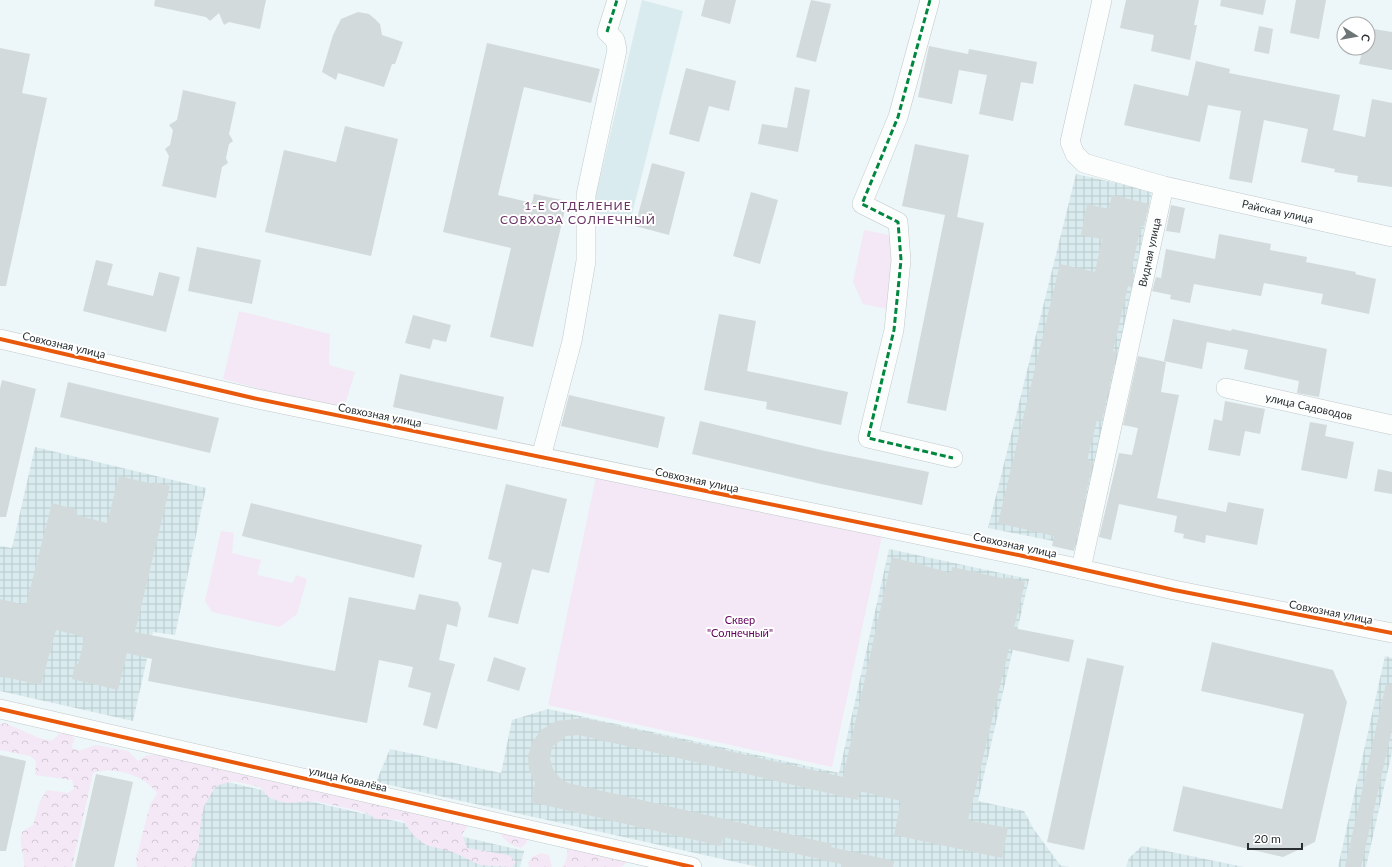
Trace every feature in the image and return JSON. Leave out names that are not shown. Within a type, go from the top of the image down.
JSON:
[{"type":"street","points":[[540,456],[572,341],[586,260],[586,195],[618,50],[614,40],[607,32],[617,0]]},
{"type":"street","points":[[930,0],[898,117],[862,204],[898,222],[901,260],[894,330],[868,438],[953,458]]},
{"type":"street","points":[[1102,0],[1070,142],[1075,154],[1084,163],[1164,186]]},
{"type":"street","name":"Райская улица","points":[[1164,186],[1392,237]]},
{"type":"street","name":"Видная улица","points":[[1081,569],[1164,186]]},
{"type":"street","name":"Совхозная улица","points":[[0,339],[253,398],[540,456],[1081,569],[1174,590],[1392,633]]},
{"type":"street","name":"улица Садоводов","points":[[1226,388],[1392,425]]},
{"type":"street","name":"улица Ковалёва","points":[[0,709],[692,867]]},
{"type":"shaded area","points":[[642,0],[683,11],[630,222],[592,212]]},
{"type":"shaded area","points":[[1076,174],[1152,191],[1078,546],[988,528]]},
{"type":"shaded area","points":[[35,447],[206,488],[175,635],[153,632],[133,721],[0,691],[0,546],[12,548]]},
{"type":"shaded area","points":[[889,549],[1029,579],[978,801],[1024,811],[1033,828],[1060,865],[1069,867],[758,867],[376,782],[390,749],[501,773],[512,720],[548,709],[839,773]]},
{"type":"shaded area","points":[[1385,656],[1392,658],[1392,752],[1366,867],[1338,867]]},
{"type":"shaded area","points":[[206,777],[524,851],[520,867],[186,867]]},
{"type":"shaded area","points":[[1142,846],[1244,867],[1126,867],[1129,858]]},
{"type":"green space","points":[[864,230],[889,235],[895,257],[887,309],[863,304],[853,282]]},
{"type":"green space","points":[[239,311],[330,334],[329,365],[355,372],[343,411],[223,379]]},
{"type":"green space","name":"Сквер \"Солнечный\"","points":[[596,477],[882,536],[832,767],[548,705]]},
{"type":"green space","points":[[221,531],[234,533],[232,553],[261,560],[257,575],[293,583],[296,575],[307,579],[297,614],[280,627],[212,612],[205,601]]},
{"type":"green space","points":[[5,723],[39,738],[52,741],[59,734],[68,732],[75,739],[71,747],[78,751],[96,745],[128,751],[138,761],[147,755],[164,755],[290,779],[291,785],[298,785],[464,820],[467,827],[462,834],[467,848],[509,855],[516,862],[512,867],[480,865],[453,852],[426,845],[414,836],[402,820],[376,819],[364,812],[315,801],[287,803],[278,801],[268,797],[260,787],[233,781],[216,786],[204,806],[199,834],[199,846],[191,867],[137,867],[136,859],[150,805],[157,793],[144,781],[137,777],[119,772],[101,771],[93,773],[72,867],[24,867],[24,858],[21,846],[22,832],[33,825],[40,801],[47,790],[68,793],[74,789],[72,780],[35,775],[36,761],[30,756],[0,750],[0,724]]},
{"type":"green space","points":[[502,834],[526,834],[527,842],[521,848],[510,844],[502,837]]},
{"type":"green space","points":[[568,848],[612,852],[626,863],[621,867],[562,867],[566,861]]},
{"type":"green space","points":[[541,853],[549,855],[552,867],[529,867],[528,863],[532,857]]},
{"type":"building","points":[[155,0],[266,0],[260,29],[229,22],[224,25],[219,13],[210,21],[206,17],[154,6]]},
{"type":"building","points":[[705,0],[736,0],[730,24],[701,16]]},
{"type":"building","points":[[811,0],[831,4],[816,62],[796,57]]},
{"type":"building","points":[[1126,0],[1199,0],[1194,25],[1197,25],[1190,60],[1151,51],[1154,35],[1120,28]]},
{"type":"building","points":[[1221,0],[1266,0],[1263,15],[1220,6]]},
{"type":"building","points":[[1296,0],[1326,0],[1319,39],[1290,33]]},
{"type":"building","points":[[358,12],[369,14],[375,19],[380,24],[382,35],[403,42],[395,64],[392,64],[384,87],[338,73],[336,80],[322,72],[333,35],[341,19]]},
{"type":"building","points":[[1259,26],[1273,29],[1269,54],[1254,51]]},
{"type":"building","points":[[1376,29],[1392,32],[1392,70],[1359,64],[1361,56],[1376,56]]},
{"type":"building","points":[[487,43],[600,69],[591,103],[524,87],[498,195],[532,203],[534,194],[567,201],[533,347],[490,337],[511,248],[443,232]]},
{"type":"building","points":[[929,46],[968,54],[969,49],[1037,62],[1033,84],[1021,82],[1013,121],[979,114],[987,75],[959,70],[952,104],[918,97]]},
{"type":"building","points":[[0,48],[30,54],[22,93],[47,98],[6,286],[0,286]]},
{"type":"building","points":[[1196,61],[1230,69],[1229,73],[1340,95],[1333,130],[1365,137],[1372,99],[1392,103],[1392,187],[1357,182],[1358,176],[1334,172],[1335,169],[1301,162],[1308,129],[1264,120],[1252,183],[1229,179],[1241,111],[1208,105],[1200,142],[1124,125],[1134,84],[1188,96]]},
{"type":"building","points":[[686,68],[736,81],[729,111],[709,106],[699,142],[669,134]]},
{"type":"building","points":[[795,87],[810,90],[798,152],[758,144],[762,124],[787,128]]},
{"type":"building","points":[[183,90],[236,102],[229,134],[233,141],[229,144],[226,158],[228,163],[222,167],[216,198],[162,186],[169,156],[165,149],[170,145],[173,130],[169,125],[177,120]]},
{"type":"building","points":[[345,126],[398,139],[371,256],[265,232],[284,150],[336,162]]},
{"type":"building","points":[[915,144],[969,155],[957,217],[984,223],[946,411],[907,403],[945,215],[902,206]]},
{"type":"building","points":[[652,163],[685,172],[669,235],[635,226]]},
{"type":"building","points":[[751,192],[778,200],[760,264],[733,256]]},
{"type":"building","points":[[1112,195],[1149,204],[1144,226],[1141,226],[1131,272],[1134,273],[1131,287],[1128,286],[1113,351],[1117,352],[1102,421],[1097,420],[1087,461],[1093,462],[1074,551],[1052,546],[1054,536],[998,523],[1060,264],[1095,272],[1102,239],[1081,235],[1087,204],[1109,209]]},
{"type":"building","points":[[1171,205],[1185,208],[1180,233],[1166,231]]},
{"type":"building","points":[[1219,234],[1271,244],[1270,250],[1307,257],[1306,262],[1356,272],[1355,274],[1376,279],[1369,314],[1321,304],[1323,294],[1264,283],[1261,296],[1194,284],[1190,303],[1170,299],[1171,295],[1152,291],[1156,277],[1161,278],[1166,249],[1215,259]]},
{"type":"building","points":[[197,247],[261,260],[252,304],[188,291]]},
{"type":"building","points":[[96,260],[113,264],[107,285],[153,296],[159,272],[180,277],[166,332],[83,311]]},
{"type":"building","points":[[719,314],[756,321],[747,371],[848,392],[841,425],[766,409],[767,402],[704,390]]},
{"type":"building","points":[[413,315],[451,325],[446,342],[433,339],[430,349],[405,343]]},
{"type":"building","points":[[1173,319],[1231,331],[1232,329],[1327,349],[1319,397],[1297,393],[1299,381],[1244,369],[1248,350],[1207,342],[1202,369],[1164,361]]},
{"type":"building","points":[[1138,356],[1166,362],[1161,392],[1179,395],[1157,498],[1226,512],[1228,502],[1264,509],[1257,545],[1206,535],[1205,543],[1183,538],[1184,534],[1174,532],[1177,516],[1119,504],[1111,540],[1099,537],[1119,453],[1132,455],[1138,428],[1123,425]]},
{"type":"building","points":[[400,374],[504,397],[497,430],[393,407]]},
{"type":"building","points":[[2,380],[36,389],[6,517],[0,517],[0,389]]},
{"type":"building","points":[[68,382],[219,418],[210,453],[60,417]]},
{"type":"building","points":[[569,395],[665,417],[658,448],[561,426]]},
{"type":"building","points":[[1225,401],[1265,409],[1260,434],[1245,431],[1240,456],[1208,450],[1214,419],[1222,421]]},
{"type":"building","points":[[700,421],[825,451],[929,472],[922,505],[821,484],[692,454]]},
{"type":"building","points":[[1310,422],[1327,425],[1325,436],[1354,442],[1347,479],[1301,470]]},
{"type":"building","points":[[1378,469],[1392,472],[1392,494],[1374,491]]},
{"type":"building","points":[[119,476],[153,484],[153,482],[170,486],[135,632],[335,671],[349,597],[415,610],[419,594],[458,602],[461,608],[457,627],[447,624],[439,660],[455,664],[437,729],[423,725],[431,693],[408,687],[413,667],[379,660],[367,723],[148,681],[152,659],[127,653],[118,690],[72,679],[75,663],[78,664],[85,637],[56,630],[41,685],[0,676],[0,599],[26,605],[52,503],[77,510],[76,515],[107,523]]},
{"type":"building","points":[[506,484],[567,499],[549,573],[532,569],[518,624],[488,617],[502,563],[488,559]]},
{"type":"building","points":[[251,503],[422,545],[414,578],[242,536]]},
{"type":"building","points":[[892,557],[951,573],[952,567],[1025,582],[1014,628],[1074,640],[1069,662],[1009,649],[968,820],[1008,828],[1002,858],[894,835],[901,801],[859,791],[858,800],[579,735],[566,736],[552,747],[550,759],[553,769],[559,777],[568,783],[832,844],[831,847],[894,861],[893,867],[841,867],[841,864],[723,837],[721,846],[531,802],[535,783],[529,770],[528,756],[532,743],[541,730],[556,721],[584,718],[843,777]]},
{"type":"building","points":[[1212,642],[1333,670],[1347,702],[1315,842],[1283,857],[1173,831],[1183,786],[1282,809],[1304,714],[1201,691]]},
{"type":"building","points":[[494,657],[526,668],[519,691],[487,681]]},
{"type":"building","points":[[1087,658],[1124,666],[1084,850],[1047,842]]},
{"type":"building","points":[[1386,684],[1392,685],[1392,729],[1361,867],[1345,867]]},
{"type":"building","points":[[0,755],[26,761],[6,851],[0,851]]},
{"type":"building","points":[[96,774],[133,782],[114,867],[75,867]]},
{"type":"marked path","points":[[607,32],[617,0]]},
{"type":"marked path","points":[[930,0],[898,117],[862,204],[898,222],[901,260],[894,330],[868,438],[953,458]]},
{"type":"cycle path","points":[[0,339],[253,398],[1023,556],[1174,590],[1392,633]]},
{"type":"cycle path","points":[[0,709],[692,867]]},
{"type":"district","name":"1-Е ОТДЕЛЕНИЕ СОВХОЗА СОЛНЕЧНЫЙ","points":[[578,213]]}]
